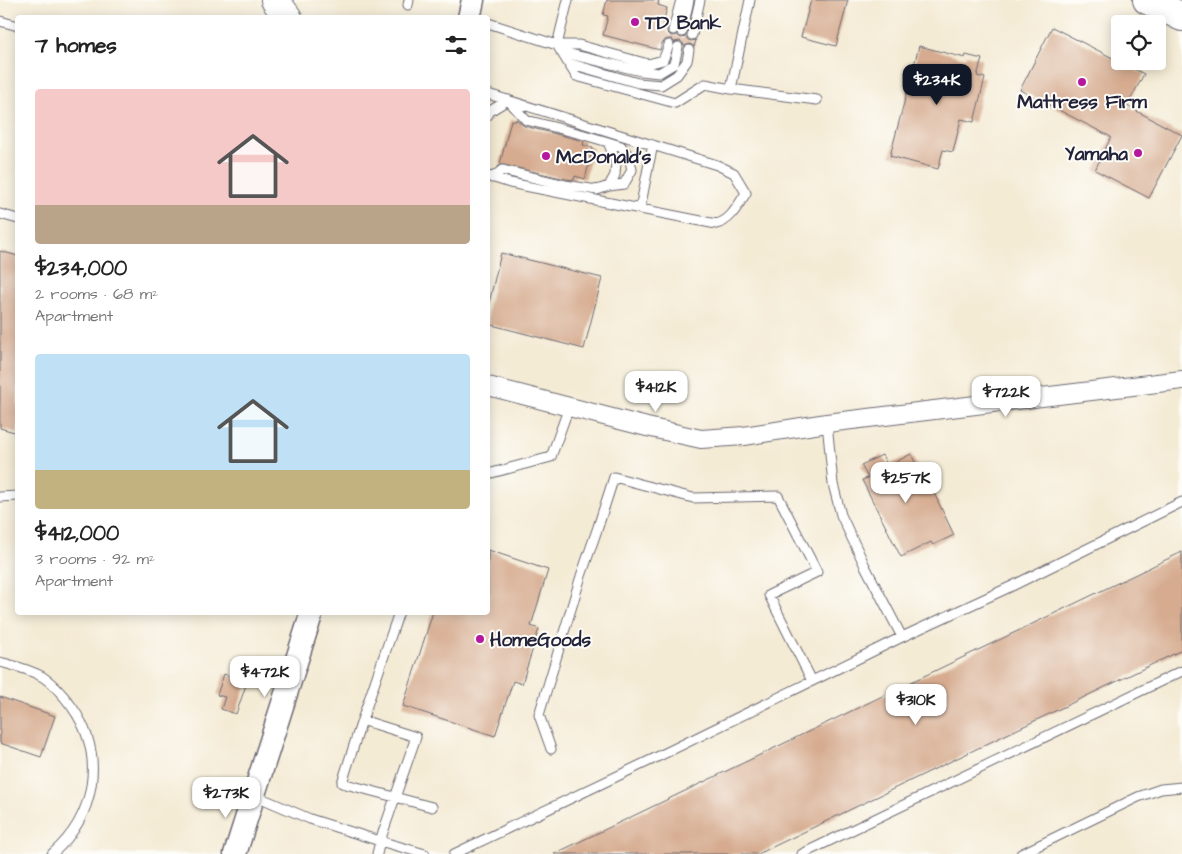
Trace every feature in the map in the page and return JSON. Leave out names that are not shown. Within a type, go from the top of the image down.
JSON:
[{"type":"highway","points":[[275,0],[286,15]]},
{"type":"highway","points":[[1147,0],[1182,18]]},
{"type":"street","points":[[469,15],[473,0]]},
{"type":"street","points":[[490,387],[701,439],[744,436],[827,423],[1182,380]]},
{"type":"street","points":[[235,854],[311,615]]},
{"type":"lane","points":[[568,0],[559,49],[576,76],[675,103],[705,84],[817,100]]},
{"type":"lane","points":[[681,0],[678,31],[689,0]]},
{"type":"lane","points":[[692,35],[700,0]]},
{"type":"lane","points":[[731,88],[750,0]]},
{"type":"lane","points":[[0,21],[15,25]]},
{"type":"lane","points":[[490,24],[559,49],[579,44],[648,64],[663,60],[674,46]]},
{"type":"lane","points":[[568,63],[638,83],[661,85],[677,75],[687,61],[689,50]]},
{"type":"lane","points":[[490,95],[717,165],[734,173],[746,193],[728,219],[716,224],[510,184],[490,177]]},
{"type":"lane","points":[[490,111],[508,100]]},
{"type":"lane","points":[[490,177],[502,170],[566,185],[598,190],[624,184],[632,170],[629,156],[621,146],[526,120],[508,100]]},
{"type":"lane","points":[[608,142],[616,162],[615,175],[609,186]]},
{"type":"lane","points":[[640,209],[653,144]]},
{"type":"lane","points":[[0,214],[15,218]]},
{"type":"lane","points":[[490,473],[551,456],[570,407]]},
{"type":"lane","points":[[827,423],[833,484],[841,516],[902,637]]},
{"type":"lane","points":[[551,749],[538,716],[614,477],[693,498],[778,496],[817,572],[769,595],[812,681]]},
{"type":"lane","points":[[0,497],[15,496]]},
{"type":"lane","points":[[454,854],[902,637],[1012,586],[1182,502]]},
{"type":"lane","points":[[398,615],[342,783],[432,807]]},
{"type":"lane","points":[[0,662],[21,667],[44,678],[63,694],[78,715],[88,738],[92,762],[91,786],[84,811],[74,831],[52,854]]},
{"type":"lane","points":[[802,854],[1182,671]]},
{"type":"lane","points":[[362,720],[416,737],[377,854]]},
{"type":"lane","points":[[1021,854],[1138,797],[1162,789],[1182,787]]},
{"type":"lane","points":[[254,795],[310,819],[425,854]]},
{"type":"building","name":"TD Bank","points":[[607,0],[659,0],[658,5],[667,8],[662,27],[667,28],[667,32],[671,36],[677,35],[681,38],[686,37],[691,41],[696,40],[694,47],[690,44],[684,46],[680,41],[674,42],[672,39],[669,39],[662,43],[660,50],[603,35],[608,16],[603,15]]},
{"type":"building","points":[[811,0],[848,0],[836,46],[801,37]]},
{"type":"building","name":"Mattress Firm","points":[[1052,27],[1111,57],[1111,70],[1136,70],[1144,74],[1127,106],[1182,135],[1149,198],[1095,170],[1111,137],[1020,90]]},
{"type":"building","points":[[919,46],[965,58],[966,55],[982,59],[977,76],[985,78],[974,122],[961,119],[953,152],[943,150],[938,169],[890,156]]},
{"type":"building","name":"McDonald's","points":[[516,119],[524,126],[584,141],[583,145],[593,148],[585,179],[575,176],[574,180],[566,179],[500,164],[511,120],[516,121]]},
{"type":"building","points":[[0,251],[15,255],[15,432],[0,428]]},
{"type":"building","points":[[501,253],[602,278],[584,349],[490,325],[490,299]]},
{"type":"building","points":[[911,454],[918,468],[921,466],[954,535],[933,545],[931,542],[901,557],[862,480],[868,478],[861,465],[882,455],[888,466]]},
{"type":"building","name":"HomeGoods","points":[[490,551],[548,570],[531,626],[539,629],[522,684],[513,681],[495,736],[403,706],[432,615],[490,615]]},
{"type":"building","points":[[1182,552],[1182,650],[758,854],[554,854]]},
{"type":"building","points":[[224,674],[247,682],[236,714],[221,709],[225,697],[217,695]]},
{"type":"building","points":[[0,697],[55,716],[41,757],[0,743]]},
{"type":"place","name":"TD Bank","points":[[635,22]]},
{"type":"place","name":"Mattress Firm","points":[[1082,82]]},
{"type":"place","name":"Yamaha","points":[[1138,153]]},
{"type":"place","name":"McDonald's","points":[[546,156]]},
{"type":"place","name":"HomeGoods","points":[[480,639]]}]
